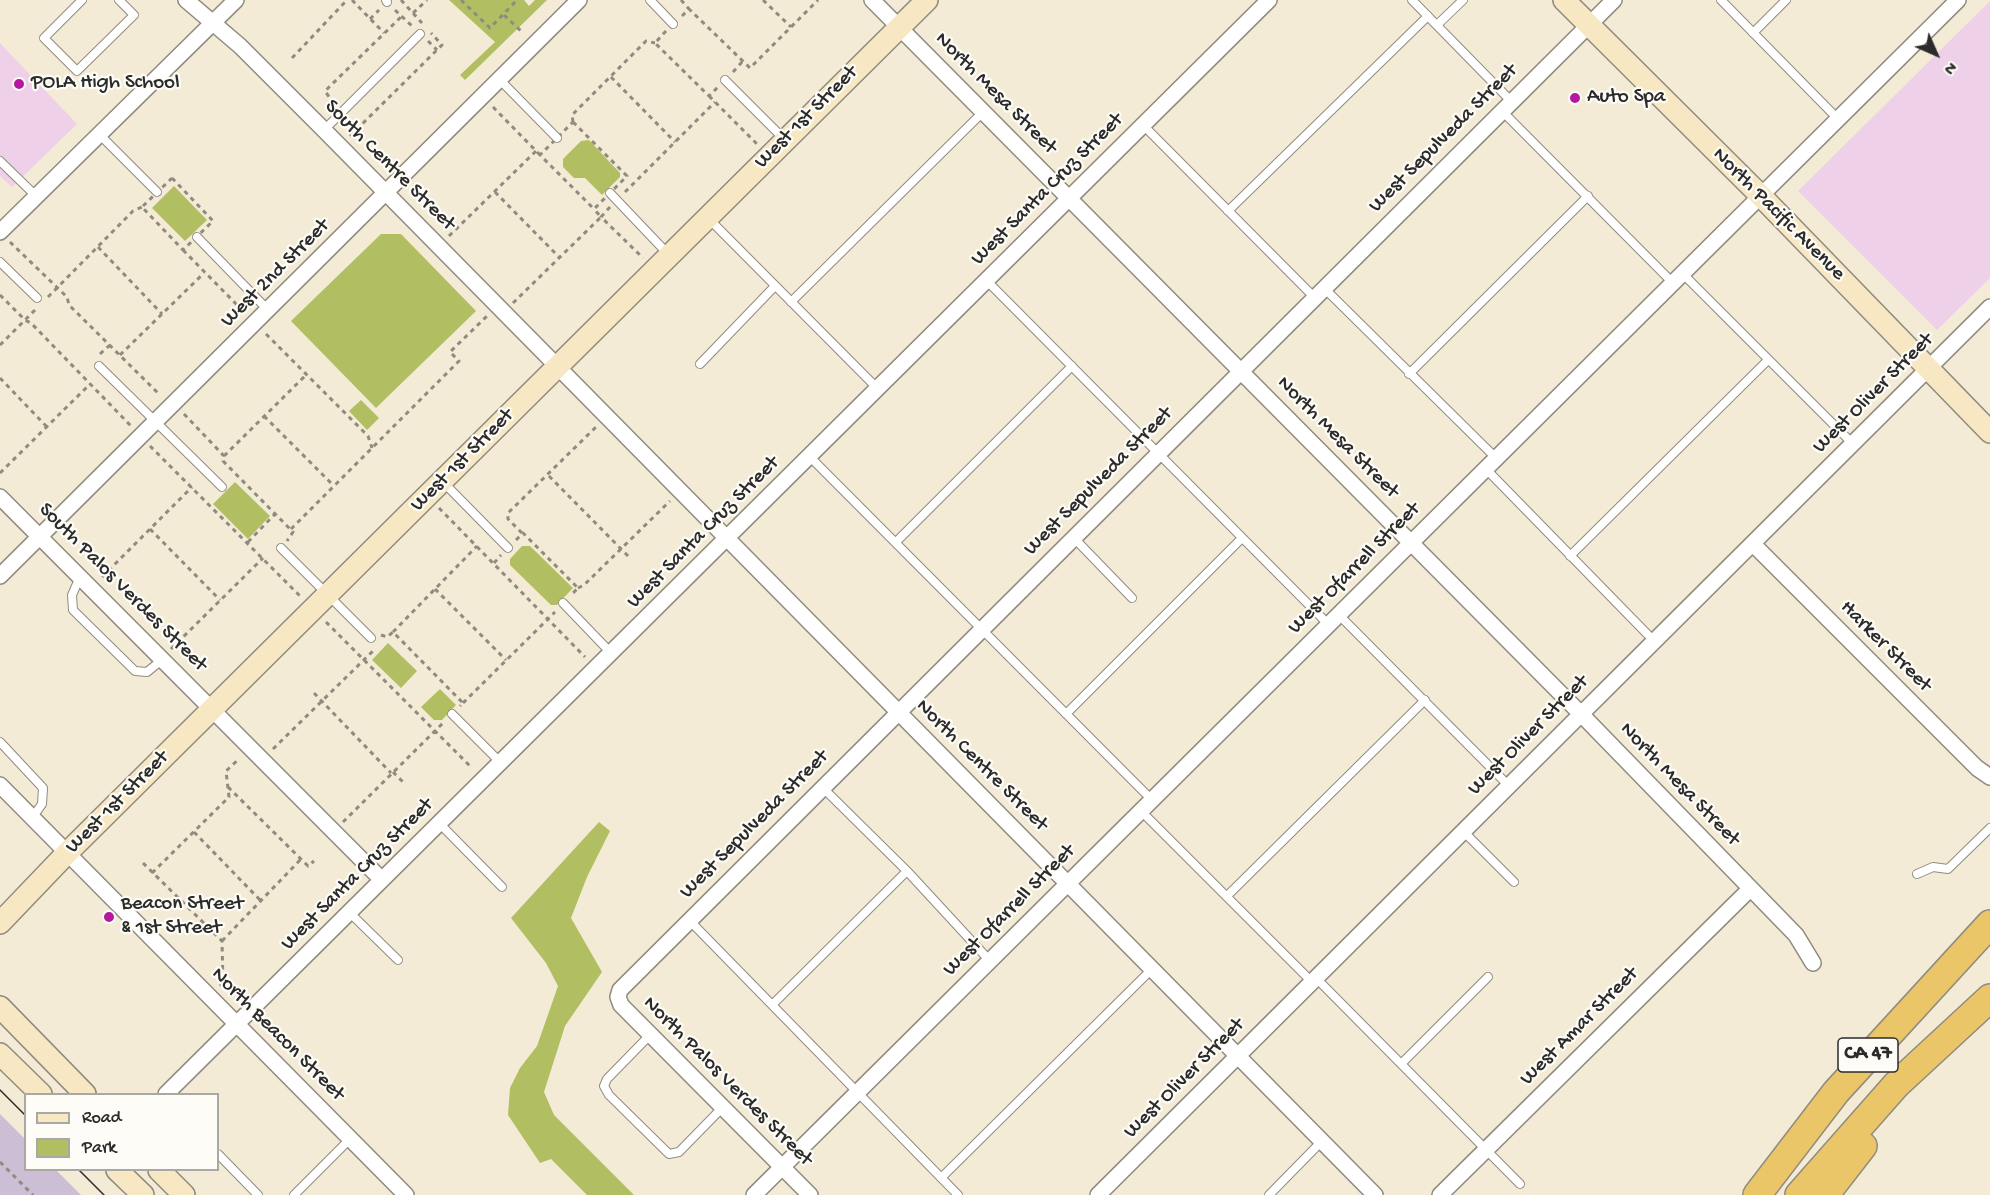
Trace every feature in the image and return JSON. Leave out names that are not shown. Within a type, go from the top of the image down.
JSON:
[{"type":"highway","name":"CA 47","points":[[1757,1195],[1836,1092],[1990,924]]},
{"type":"highway","name":"CA 47","points":[[1798,1195],[1896,1085],[1990,998]]},
{"type":"highway","points":[[1826,1195],[1896,1107],[1990,1015]]},
{"type":"street","name":"South Centre Street","points":[[186,0],[240,46],[320,125],[557,367]]},
{"type":"street","points":[[4,236],[36,196],[236,0]]},
{"type":"street","name":"West 2nd Street","points":[[0,576],[387,194],[579,0]]},
{"type":"street","name":"North Mesa Street","points":[[872,0],[1581,714],[1796,935],[1813,963]]},
{"type":"street","name":"West 1st Street","points":[[0,923],[67,853],[784,139],[927,0]]},
{"type":"street","name":"West Santa Cruz Street","points":[[168,1093],[1269,0]]},
{"type":"street","name":"North Pacific Avenue","points":[[1564,0],[1761,196],[1990,432]]},
{"type":"street","name":"West Sepulveda Street","points":[[618,997],[620,990],[689,920],[1614,0]]},
{"type":"street","name":"West Ofarrell Street","points":[[754,1195],[1958,0]]},
{"type":"street","name":"West Oliver Street","points":[[1098,1195],[1990,307]]},
{"type":"street","name":"North Centre Street","points":[[557,367],[1375,1195]]},
{"type":"street","name":"South Palos Verdes Street","points":[[0,497],[213,709]]},
{"type":"street","name":"Harker Street","points":[[1753,544],[1977,768],[1990,777]]},
{"type":"street","points":[[213,709],[382,880]]},
{"type":"street","name":"North Beacon Street","points":[[0,785],[406,1195]]},
{"type":"street","name":"West Amar Street","points":[[1440,1195],[1750,889]]},
{"type":"street","name":"North Palos Verdes Street","points":[[618,997],[621,1005],[650,1035],[810,1195]]},
{"type":"street","points":[[0,1007],[83,1093]]},
{"type":"street","points":[[0,1054],[39,1093]]},
{"type":"street","points":[[118,1171],[143,1195]]},
{"type":"street","points":[[160,1171],[184,1195]]},
{"type":"lane","points":[[82,0],[44,38],[77,71],[134,15],[119,0]]},
{"type":"lane","points":[[650,0],[673,24]]},
{"type":"lane","points":[[1412,0],[1437,25],[1588,196],[1768,360],[1853,444]]},
{"type":"lane","points":[[1437,25],[1462,0]]},
{"type":"lane","points":[[1721,0],[1838,119]]},
{"type":"lane","points":[[1754,33],[1786,0]]},
{"type":"lane","points":[[1228,211],[1428,16]]},
{"type":"lane","points":[[320,125],[420,34]]},
{"type":"lane","points":[[500,79],[557,138]]},
{"type":"lane","points":[[725,80],[784,139]]},
{"type":"lane","points":[[791,302],[983,112]]},
{"type":"lane","points":[[1143,125],[1228,211],[1409,374],[1570,556],[1655,642]]},
{"type":"lane","points":[[99,134],[157,192]]},
{"type":"lane","points":[[0,160],[36,196]]},
{"type":"lane","points":[[614,196],[662,262]]},
{"type":"lane","points":[[1409,374],[1588,196]]},
{"type":"lane","points":[[708,217],[878,389]]},
{"type":"lane","points":[[197,237],[269,311]]},
{"type":"lane","points":[[0,262],[37,298]]},
{"type":"lane","points":[[987,281],[1242,538],[1425,700],[1509,786]]},
{"type":"lane","points":[[700,363],[775,285]]},
{"type":"lane","points":[[1570,556],[1768,360]]},
{"type":"lane","points":[[99,366],[222,487]]},
{"type":"lane","points":[[896,542],[1072,366]]},
{"type":"lane","points":[[810,456],[1152,800]]},
{"type":"lane","points":[[442,480],[508,548]]},
{"type":"lane","points":[[1073,537],[1132,598]]},
{"type":"lane","points":[[1066,714],[1242,538]]},
{"type":"lane","points":[[281,549],[321,602],[371,639]]},
{"type":"lane","points":[[85,583],[72,595],[73,610],[119,656],[135,671],[141,672],[147,672],[162,659]]},
{"type":"lane","points":[[563,603],[612,654]]},
{"type":"lane","points":[[1227,896],[1425,700]]},
{"type":"lane","points":[[452,714],[501,763]]},
{"type":"lane","points":[[0,742],[44,788],[42,804],[32,818]]},
{"type":"lane","points":[[823,788],[907,871],[990,961]]},
{"type":"lane","points":[[1141,812],[1402,1063],[1520,1184]]},
{"type":"lane","points":[[440,824],[502,887]]},
{"type":"lane","points":[[1917,874],[1933,867],[1948,869],[1990,828]]},
{"type":"lane","points":[[1464,831],[1514,882]]},
{"type":"lane","points":[[773,1004],[907,871]]},
{"type":"lane","points":[[350,913],[398,960]]},
{"type":"lane","points":[[689,920],[842,1074],[857,1093],[953,1193]]},
{"type":"lane","points":[[941,1178],[1152,969]]},
{"type":"lane","points":[[1402,1063],[1488,977]]},
{"type":"lane","points":[[650,1035],[607,1079],[604,1086],[609,1095],[669,1154],[679,1152],[722,1108]]},
{"type":"lane","points":[[294,1195],[350,1139]]},
{"type":"lane","points":[[1269,1195],[1322,1141]]},
{"type":"lane","points":[[219,1155],[258,1195]]},
{"type":"path","points":[[292,58],[347,0]]},
{"type":"path","points":[[352,0],[384,33]]},
{"type":"path","points":[[413,14],[427,0]]},
{"type":"path","points":[[461,0],[490,28],[517,0]]},
{"type":"path","points":[[681,0],[750,68],[818,0]]},
{"type":"path","points":[[685,4],[689,0]]},
{"type":"path","points":[[763,0],[791,27]]},
{"type":"path","points":[[655,43],[689,9]]},
{"type":"path","points":[[504,15],[521,31]]},
{"type":"path","points":[[320,125],[335,103],[325,91],[402,16]]},
{"type":"path","points":[[291,530],[459,361],[450,352],[560,257],[601,217],[627,176],[573,122],[572,115],[646,41],[655,43],[768,155]]},
{"type":"path","points":[[340,146],[442,45]]},
{"type":"path","points":[[709,96],[742,62]]},
{"type":"path","points":[[611,77],[675,142]]},
{"type":"path","points":[[482,97],[601,217],[662,262]]},
{"type":"path","points":[[594,209],[614,196],[675,142],[715,102]]},
{"type":"path","points":[[540,155],[573,122]]},
{"type":"path","points":[[439,246],[536,151]]},
{"type":"path","points":[[0,345],[134,211],[142,207],[172,178],[213,221],[183,250]]},
{"type":"path","points":[[495,192],[560,257]]},
{"type":"path","points":[[142,207],[204,273],[368,436],[372,448]]},
{"type":"path","points":[[4,236],[56,289],[68,297],[69,305],[224,456],[223,460],[293,532],[281,549]]},
{"type":"path","points":[[98,247],[162,314]]},
{"type":"path","points":[[120,355],[204,273]]},
{"type":"path","points":[[0,295],[31,323],[141,437],[263,558],[321,602],[364,660],[484,780]]},
{"type":"path","points":[[224,456],[307,374]]},
{"type":"path","points":[[0,378],[47,427]]},
{"type":"path","points":[[0,474],[90,384]]},
{"type":"path","points":[[264,416],[334,486]]},
{"type":"path","points":[[578,588],[508,519],[508,513],[606,417]]},
{"type":"path","points":[[549,475],[630,558]]},
{"type":"path","points":[[85,583],[150,529],[192,487]]},
{"type":"path","points":[[334,832],[578,588],[584,585],[680,491]]},
{"type":"path","points":[[427,496],[597,669]]},
{"type":"path","points":[[248,542],[276,514]]},
{"type":"path","points":[[150,529],[220,600]]},
{"type":"path","points":[[494,563],[523,533]]},
{"type":"path","points":[[263,759],[477,546]]},
{"type":"path","points":[[162,659],[263,558]]},
{"type":"path","points":[[435,589],[506,660]]},
{"type":"path","points":[[393,632],[463,703]]},
{"type":"path","points":[[371,639],[383,634],[387,637]]},
{"type":"path","points":[[314,693],[404,783]]},
{"type":"path","points":[[152,873],[229,797],[226,771],[251,747]]},
{"type":"path","points":[[228,787],[308,866],[314,861]]},
{"type":"path","points":[[194,832],[261,900]]},
{"type":"path","points":[[222,941],[301,859]]},
{"type":"path","points":[[143,863],[222,941],[223,983],[210,997]]},
{"type":"path","points":[[0,1162],[33,1195]]},
{"type":"shaded area","points":[[1990,1],[1990,278],[1937,330],[1798,191]]},
{"type":"shaded area","name":"POLA High School","points":[[0,43],[77,124],[12,187],[0,176]]},
{"type":"shaded area","points":[[0,1114],[24,1138],[24,1171],[57,1171],[81,1195],[0,1195]]},
{"type":"green space","points":[[449,0],[524,0],[529,6],[535,0],[547,0],[465,80],[460,75],[495,42]]},
{"type":"green space","points":[[589,140],[620,173],[620,177],[602,195],[585,178],[574,178],[563,167],[563,159],[581,141]]},
{"type":"green space","points":[[174,186],[207,220],[185,241],[152,208]]},
{"type":"green space","points":[[381,234],[401,234],[476,311],[376,408],[291,321]]},
{"type":"green space","points":[[361,400],[379,418],[367,430],[349,411]]},
{"type":"green space","points":[[235,482],[270,516],[248,539],[213,504]]},
{"type":"green space","points":[[522,546],[530,546],[573,588],[557,605],[551,605],[510,565],[510,559]]},
{"type":"green space","points":[[388,643],[417,671],[401,688],[372,660]]},
{"type":"green space","points":[[440,689],[456,705],[442,720],[434,720],[421,707]]},
{"type":"green space","points":[[599,822],[610,831],[587,877],[571,918],[602,972],[565,1026],[544,1092],[554,1115],[634,1195],[587,1195],[551,1159],[540,1163],[508,1115],[510,1088],[520,1068],[537,1046],[558,986],[546,963],[511,918]]},
{"type":"tram line","points":[[0,1090],[24,1114]]},
{"type":"tram line","points":[[80,1171],[104,1195]]},
{"type":"place","name":"POLA High School","points":[[19,84]]},
{"type":"place","name":"Auto Spa","points":[[1575,98]]},
{"type":"place","name":"Beacon Street & 1st Street","points":[[109,917]]}]
